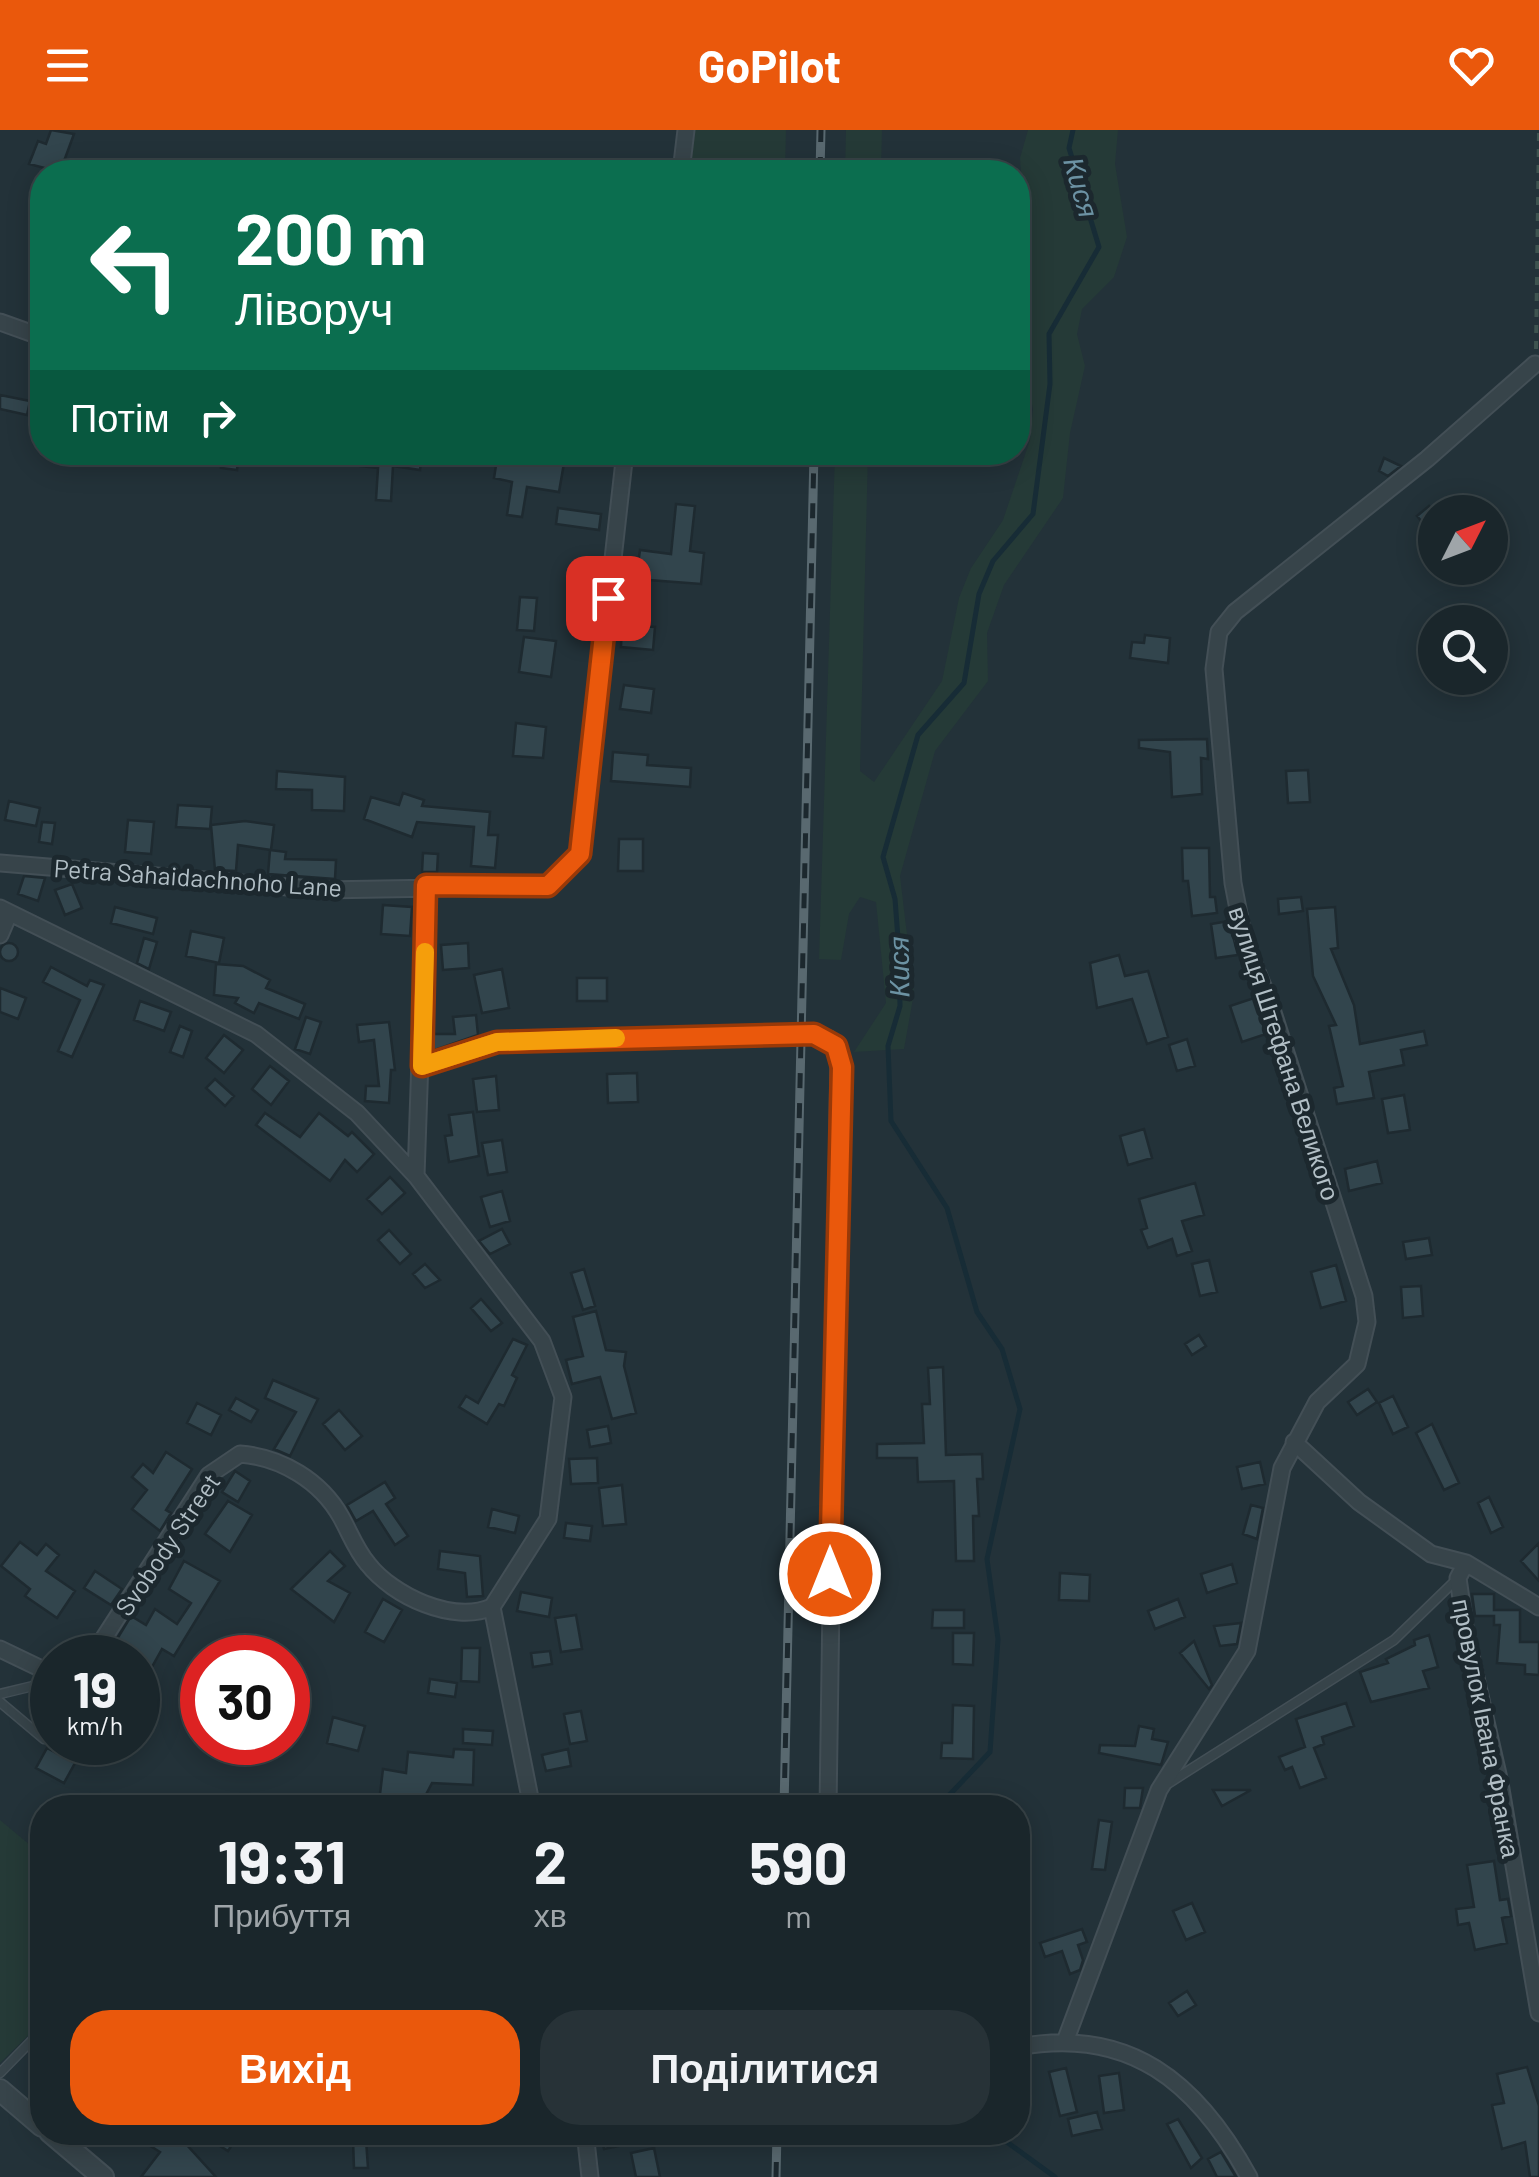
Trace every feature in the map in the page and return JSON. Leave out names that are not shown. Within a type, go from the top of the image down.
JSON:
[{"type":"street","points":[[682,160],[686,130]]},
{"type":"street","points":[[0,322],[30,333]]},
{"type":"street","name":"вулиця Штефана Великого","points":[[1066,2039],[1159,1790],[1250,1644],[1278,1480],[1317,1402],[1358,1364],[1367,1316],[1289,1060],[1240,920],[1218,740],[1214,669],[1219,632],[1235,612],[1427,459],[1534,364]]},
{"type":"street","name":"Petra Sahaidachnoho Lane","points":[[0,864],[324,890],[426,885],[548,886],[580,854],[623,465]]},
{"type":"street","points":[[416,1176],[426,885]]},
{"type":"street","points":[[0,936],[4,911],[256,1034],[357,1113],[416,1176],[542,1341],[563,1397],[548,1519],[492,1607],[529,1795]]},
{"type":"street","points":[[422,1066],[497,1042],[582,1038],[814,1034],[829,1040],[839,1050],[828,1795]]},
{"type":"street","points":[[1294,1442],[1394,1530],[1430,1554],[1539,1607]]},
{"type":"street","name":"Svobody Street","points":[[105,1635],[209,1475],[240,1454],[275,1463],[320,1489],[361,1556],[395,1588],[451,1611],[471,1614],[492,1607]]},
{"type":"street","name":"провулок Івана Франка","points":[[1462,1570],[1466,1634],[1509,1834],[1539,2013]]},
{"type":"street","points":[[0,1649],[30,1664]]},
{"type":"street","points":[[1030,2046],[1066,2039],[1112,2047],[1169,2077],[1201,2107],[1249,2177]]},
{"type":"street","points":[[0,2090],[30,2116]]},
{"type":"street","points":[[65,2145],[103,2177]]},
{"type":"street","points":[[587,2145],[590,2177]]},
{"type":"lane","points":[[1159,1790],[1394,1640],[1462,1570]]},
{"type":"lane","points":[[0,1694],[30,1687]]},
{"type":"lane","points":[[0,1702],[30,1727]]},
{"type":"lane","points":[[0,2073],[30,2042]]},
{"type":"path","points":[[1534,364],[1539,130]]},
{"type":"green space","points":[[695,130],[786,130],[785,160],[691,160]]},
{"type":"green space","points":[[846,130],[882,130],[881,160],[845,160]]},
{"type":"green space","points":[[1028,130],[1118,130],[1115,164],[1127,237],[1114,277],[1082,309],[1077,334],[1085,366],[1070,433],[1063,498],[1004,585],[987,633],[988,681],[935,751],[900,876],[914,993],[904,1049],[854,1052],[886,1003],[876,902],[860,897],[849,914],[841,960],[819,959],[835,465],[868,465],[860,771],[874,782],[942,681],[959,598],[971,568],[1003,520],[1022,465],[1030,465],[1033,409],[1030,160],[1020,158]]},
{"type":"green space","points":[[0,1820],[30,1845],[30,2034],[0,2063]]},
{"type":"building","points":[[51,130],[74,134],[64,160],[31,160],[38,141],[46,144]]},
{"type":"building","points":[[0,395],[30,401],[27,415],[0,409]]},
{"type":"building","points":[[1384,458],[1401,466],[1388,476],[1379,471]]},
{"type":"building","points":[[221,465],[238,465],[237,470]]},
{"type":"building","points":[[352,465],[421,465],[420,470],[393,466],[391,501],[376,500],[378,468]]},
{"type":"building","points":[[496,465],[564,465],[559,492],[527,487],[522,517],[507,515],[512,482],[494,478]]},
{"type":"building","points":[[676,504],[695,506],[690,551],[704,553],[701,584],[636,579],[640,550],[671,554]]},
{"type":"building","points":[[558,508],[601,514],[599,530],[556,524]]},
{"type":"building","points":[[520,597],[537,598],[534,631],[517,630]]},
{"type":"building","points":[[622,625],[655,627],[653,650],[621,647]]},
{"type":"building","points":[[1145,635],[1170,638],[1168,663],[1130,658],[1132,642],[1144,643]]},
{"type":"building","points":[[524,637],[556,641],[551,677],[519,672]]},
{"type":"building","points":[[624,685],[654,689],[651,713],[620,709]]},
{"type":"building","points":[[516,723],[546,727],[543,758],[513,756]]},
{"type":"building","points":[[1207,739],[1208,759],[1201,758],[1202,794],[1172,797],[1170,752],[1139,748],[1139,740]]},
{"type":"building","points":[[613,752],[648,755],[647,765],[691,768],[690,787],[611,781]]},
{"type":"building","points":[[1308,770],[1310,802],[1288,803],[1286,771]]},
{"type":"building","points":[[277,771],[345,777],[344,811],[312,810],[312,790],[276,789]]},
{"type":"building","points":[[403,793],[424,800],[422,806],[490,812],[488,835],[498,835],[495,868],[471,866],[474,827],[417,822],[412,837],[364,819],[371,797],[399,805]]},
{"type":"building","points":[[9,801],[40,808],[36,826],[5,820]]},
{"type":"building","points":[[178,805],[212,807],[210,829],[176,827]]},
{"type":"building","points":[[128,820],[154,822],[151,854],[125,852]]},
{"type":"building","points":[[245,821],[274,825],[271,850],[238,845],[236,871],[215,870],[211,825]]},
{"type":"building","points":[[42,822],[55,823],[52,844],[39,842]]},
{"type":"building","points":[[619,839],[643,839],[643,871],[618,871]]},
{"type":"building","points":[[1182,848],[1209,848],[1210,897],[1215,897],[1217,913],[1192,916],[1188,881],[1183,881]]},
{"type":"building","points":[[270,850],[286,852],[285,859],[336,860],[335,879],[268,874]]},
{"type":"building","points":[[423,853],[438,854],[437,872],[422,872]]},
{"type":"building","points":[[24,876],[45,878],[38,901],[18,894]]},
{"type":"building","points":[[72,884],[82,908],[65,915],[55,890]]},
{"type":"building","points":[[1301,897],[1303,911],[1279,914],[1278,899]]},
{"type":"building","points":[[383,905],[412,907],[410,936],[381,934]]},
{"type":"building","points":[[115,907],[157,918],[153,934],[111,923]]},
{"type":"building","points":[[1335,907],[1338,948],[1331,949],[1354,1005],[1360,1044],[1424,1031],[1427,1045],[1401,1050],[1404,1065],[1369,1072],[1374,1098],[1337,1104],[1334,1088],[1343,1086],[1329,1026],[1336,1025],[1313,976],[1307,909]]},
{"type":"building","points":[[1229,921],[1238,955],[1216,958],[1211,924]]},
{"type":"building","points":[[191,931],[224,938],[219,963],[186,956]]},
{"type":"building","points":[[144,938],[157,942],[149,969],[137,963]]},
{"type":"building","points":[[9,943],[16,945],[16,959],[9,961],[2,959],[0,952],[2,945]]},
{"type":"building","points":[[468,943],[469,968],[443,970],[441,945]]},
{"type":"building","points":[[1119,955],[1125,976],[1148,971],[1168,1037],[1147,1044],[1132,999],[1097,1008],[1090,963]]},
{"type":"building","points":[[216,964],[243,966],[270,980],[266,988],[305,1004],[299,1019],[259,1003],[254,1013],[235,1003],[238,998],[214,995]]},
{"type":"building","points":[[51,967],[87,986],[90,980],[104,985],[72,1057],[58,1051],[80,1000],[43,982]]},
{"type":"building","points":[[502,969],[509,1008],[482,1013],[474,975]]},
{"type":"building","points":[[577,978],[607,978],[607,1001],[577,1001]]},
{"type":"building","points":[[0,988],[26,998],[18,1019],[0,1012]]},
{"type":"building","points":[[1254,998],[1266,1034],[1242,1042],[1230,1006]]},
{"type":"building","points":[[140,1001],[171,1012],[164,1031],[134,1020]]},
{"type":"building","points":[[476,1015],[478,1035],[432,1051],[432,1034],[455,1034],[453,1017]]},
{"type":"building","points":[[306,1017],[321,1022],[310,1054],[295,1049]]},
{"type":"building","points":[[389,1022],[395,1070],[391,1070],[389,1103],[365,1101],[366,1086],[379,1086],[374,1040],[359,1042],[357,1025]]},
{"type":"building","points":[[180,1026],[192,1031],[183,1057],[170,1052]]},
{"type":"building","points":[[224,1035],[243,1050],[224,1073],[206,1058]]},
{"type":"building","points":[[1187,1039],[1195,1066],[1177,1071],[1169,1045]]},
{"type":"building","points":[[270,1066],[289,1081],[271,1105],[252,1089]]},
{"type":"building","points":[[637,1073],[638,1102],[608,1103],[607,1074]]},
{"type":"building","points":[[496,1076],[499,1110],[477,1112],[473,1079]]},
{"type":"building","points":[[215,1079],[234,1096],[225,1106],[206,1088]]},
{"type":"building","points":[[1404,1095],[1410,1130],[1388,1133],[1382,1099]]},
{"type":"building","points":[[473,1112],[479,1156],[449,1162],[445,1136],[452,1135],[449,1115]]},
{"type":"building","points":[[265,1113],[300,1137],[319,1113],[348,1136],[352,1132],[374,1154],[357,1172],[345,1160],[330,1181],[256,1125]]},
{"type":"building","points":[[1144,1129],[1152,1158],[1128,1165],[1120,1136]]},
{"type":"building","points":[[502,1140],[507,1172],[488,1175],[482,1143]]},
{"type":"building","points":[[1377,1161],[1382,1183],[1349,1191],[1345,1169]]},
{"type":"building","points":[[390,1177],[405,1193],[382,1214],[367,1199]]},
{"type":"building","points":[[1195,1183],[1204,1215],[1182,1221],[1192,1251],[1177,1256],[1172,1239],[1148,1248],[1141,1230],[1147,1228],[1139,1199]]},
{"type":"building","points":[[502,1191],[510,1221],[490,1227],[481,1197]]},
{"type":"building","points":[[502,1229],[510,1244],[490,1254],[479,1241]]},
{"type":"building","points":[[389,1230],[411,1254],[400,1264],[378,1240]]},
{"type":"building","points":[[1429,1238],[1432,1255],[1406,1259],[1403,1242]]},
{"type":"building","points":[[1209,1260],[1217,1292],[1200,1296],[1192,1264]]},
{"type":"building","points":[[425,1264],[440,1280],[425,1288],[413,1274]]},
{"type":"building","points":[[1336,1265],[1346,1301],[1321,1308],[1311,1272]]},
{"type":"building","points":[[584,1269],[595,1306],[583,1310],[571,1273]]},
{"type":"building","points":[[1421,1286],[1423,1316],[1403,1318],[1401,1287]]},
{"type":"building","points":[[481,1299],[502,1323],[491,1331],[471,1308]]},
{"type":"building","points":[[596,1311],[606,1350],[626,1352],[624,1366],[636,1413],[612,1419],[600,1377],[572,1384],[566,1360],[583,1356],[573,1317]]},
{"type":"building","points":[[1199,1335],[1206,1346],[1192,1355],[1185,1344]]},
{"type":"building","points":[[513,1339],[527,1345],[512,1375],[517,1378],[504,1406],[499,1404],[487,1424],[459,1407],[466,1396],[478,1403]]},
{"type":"building","points":[[943,1367],[946,1455],[982,1454],[983,1479],[977,1479],[979,1516],[973,1516],[974,1561],[956,1561],[954,1481],[918,1482],[917,1458],[877,1458],[877,1444],[924,1443],[922,1404],[930,1404],[928,1368]]},
{"type":"building","points":[[273,1380],[318,1399],[290,1456],[274,1449],[296,1412],[265,1398]]},
{"type":"building","points":[[1368,1389],[1377,1402],[1357,1415],[1348,1402]]},
{"type":"building","points":[[1393,1396],[1408,1427],[1393,1434],[1379,1403]]},
{"type":"building","points":[[236,1398],[258,1410],[251,1422],[229,1410]]},
{"type":"building","points":[[197,1403],[221,1415],[211,1435],[187,1423]]},
{"type":"building","points":[[339,1410],[362,1436],[345,1450],[323,1424]]},
{"type":"building","points":[[1432,1424],[1459,1483],[1444,1490],[1416,1433]]},
{"type":"building","points":[[608,1426],[611,1443],[590,1447],[587,1430]]},
{"type":"building","points":[[166,1452],[192,1469],[166,1510],[171,1513],[160,1531],[132,1509],[147,1490],[132,1477],[143,1464],[153,1473]]},
{"type":"building","points":[[597,1458],[598,1483],[571,1484],[569,1459]]},
{"type":"building","points":[[1260,1462],[1265,1484],[1242,1489],[1237,1467]]},
{"type":"building","points":[[235,1471],[250,1481],[238,1502],[222,1492]]},
{"type":"building","points":[[385,1482],[395,1498],[386,1504],[408,1536],[395,1545],[373,1511],[356,1521],[347,1505]]},
{"type":"building","points":[[622,1485],[626,1524],[603,1526],[599,1488]]},
{"type":"building","points":[[1489,1497],[1503,1527],[1491,1533],[1478,1503]]},
{"type":"building","points":[[228,1501],[252,1515],[230,1552],[205,1534]]},
{"type":"building","points":[[1251,1505],[1263,1508],[1257,1539],[1243,1534]]},
{"type":"building","points":[[492,1509],[519,1516],[515,1533],[488,1527]]},
{"type":"building","points":[[566,1523],[592,1526],[590,1541],[564,1538]]},
{"type":"building","points":[[20,1542],[37,1555],[46,1544],[59,1555],[46,1571],[75,1591],[57,1618],[25,1596],[30,1589],[1,1566]]},
{"type":"building","points":[[1539,1543],[1539,1581],[1521,1561]]},
{"type":"building","points":[[330,1551],[345,1566],[328,1581],[350,1593],[334,1622],[291,1589]]},
{"type":"building","points":[[440,1551],[480,1556],[483,1596],[467,1597],[465,1573],[438,1569]]},
{"type":"building","points":[[184,1561],[220,1581],[187,1635],[180,1635],[180,1646],[174,1656],[162,1649],[160,1653],[160,1635],[119,1635],[131,1616],[146,1625],[155,1609],[177,1624],[191,1603],[169,1589]]},
{"type":"building","points":[[1232,1564],[1237,1583],[1207,1593],[1201,1574]]},
{"type":"building","points":[[95,1571],[122,1589],[111,1605],[84,1588]]},
{"type":"building","points":[[1060,1573],[1090,1575],[1089,1601],[1059,1600]]},
{"type":"building","points":[[521,1592],[552,1598],[549,1617],[517,1611]]},
{"type":"building","points":[[1472,1594],[1494,1594],[1494,1610],[1520,1610],[1520,1642],[1539,1642],[1539,1675],[1525,1674],[1525,1665],[1497,1663],[1500,1625],[1494,1625],[1494,1616],[1475,1616]]},
{"type":"building","points":[[383,1599],[402,1610],[384,1642],[365,1632]]},
{"type":"building","points":[[1178,1599],[1185,1617],[1155,1629],[1148,1611]]},
{"type":"building","points":[[933,1610],[964,1610],[964,1628],[932,1628]]},
{"type":"building","points":[[576,1615],[582,1649],[561,1652],[555,1618]]},
{"type":"building","points":[[1241,1623],[1237,1644],[1220,1646],[1214,1626]]},
{"type":"building","points":[[953,1633],[974,1633],[973,1665],[953,1664]]},
{"type":"building","points":[[1429,1635],[1438,1667],[1423,1671],[1429,1688],[1371,1702],[1360,1672],[1388,1663],[1386,1659]]},
{"type":"building","points":[[1194,1641],[1212,1685],[1209,1689],[1180,1653]]},
{"type":"building","points":[[462,1648],[480,1648],[479,1682],[461,1681]]},
{"type":"building","points":[[550,1651],[552,1664],[533,1667],[531,1653]]},
{"type":"building","points":[[430,1679],[457,1683],[455,1697],[428,1693]]},
{"type":"building","points":[[1346,1703],[1354,1726],[1322,1737],[1324,1744],[1314,1748],[1326,1778],[1300,1788],[1292,1767],[1285,1770],[1279,1757],[1305,1747],[1296,1719]]},
{"type":"building","points":[[953,1705],[974,1706],[973,1759],[941,1758],[942,1743],[952,1743]]},
{"type":"building","points":[[581,1711],[587,1741],[570,1744],[564,1714]]},
{"type":"building","points":[[333,1717],[365,1726],[358,1751],[327,1743]]},
{"type":"building","points":[[1139,1726],[1154,1729],[1152,1739],[1168,1742],[1161,1765],[1099,1753],[1100,1745],[1135,1746]]},
{"type":"building","points":[[463,1729],[493,1731],[492,1745],[463,1743]]},
{"type":"building","points":[[454,1749],[474,1750],[473,1785],[432,1783],[426,1795],[380,1794],[383,1769],[406,1773],[408,1752],[453,1757]]},
{"type":"building","points":[[568,1749],[571,1766],[546,1771],[542,1755]]},
{"type":"building","points":[[38,1765],[74,1765],[64,1783],[36,1768]]},
{"type":"building","points":[[1125,1788],[1143,1788],[1140,1808],[1124,1808]]},
{"type":"building","points":[[1213,1790],[1251,1790],[1222,1806]]},
{"type":"building","points":[[1099,1820],[1112,1822],[1105,1870],[1092,1869]]},
{"type":"building","points":[[1494,1861],[1500,1900],[1508,1899],[1511,1916],[1502,1918],[1507,1943],[1475,1950],[1469,1923],[1458,1925],[1456,1909],[1474,1907],[1467,1865]]},
{"type":"building","points":[[1192,1903],[1205,1932],[1186,1940],[1173,1911]]},
{"type":"building","points":[[1082,1929],[1087,1942],[1078,1945],[1083,1960],[1080,1970],[1070,1974],[1062,1951],[1045,1957],[1040,1943]]},
{"type":"building","points":[[1187,1991],[1196,2005],[1178,2016],[1169,2003]]},
{"type":"building","points":[[1527,2067],[1539,2106],[1539,2177],[1530,2177],[1525,2142],[1502,2149],[1492,2105],[1504,2103],[1497,2074]]},
{"type":"building","points":[[1066,2068],[1077,2112],[1060,2116],[1049,2072]]},
{"type":"building","points":[[1119,2073],[1124,2110],[1104,2113],[1099,2076]]},
{"type":"building","points":[[1097,2112],[1102,2129],[1072,2136],[1068,2119]]},
{"type":"building","points":[[1178,2119],[1202,2158],[1191,2168],[1167,2124]]},
{"type":"building","points":[[149,2145],[187,2145],[216,2177],[141,2177],[160,2152]]},
{"type":"building","points":[[353,2145],[366,2145],[368,2168],[354,2168]]},
{"type":"building","points":[[654,2148],[660,2177],[636,2177],[631,2153]]},
{"type":"building","points":[[1221,2152],[1236,2177],[1217,2177],[1208,2159]]},
{"type":"waterway","name":"Кися","points":[[949,1795],[990,1752],[998,1639],[987,1559],[1020,1409],[1002,1349],[977,1312],[947,1208],[891,1121],[888,1046],[900,1006],[899,952],[895,899],[883,857],[918,735],[964,683],[979,594],[993,561],[1033,514],[1050,384],[1049,334],[1099,247],[1069,148],[1073,130]]},
{"type":"waterway","name":"Кися","points":[[1011,2145],[1055,2177]]},
{"type":"railway","points":[[820,160],[821,130]]},
{"type":"railway","points":[[784,1795],[814,465]]},
{"type":"railway","points":[[776,2177],[777,2145]]},
{"type":"slow traffic","points":[[425,952],[422,1066],[497,1042],[616,1038]]},
{"type":"route","points":[[608,598],[580,854],[548,886],[426,885],[422,1066],[497,1042],[814,1034],[824,1036],[836,1046],[842,1067],[836,1179],[830,1574]]}]
